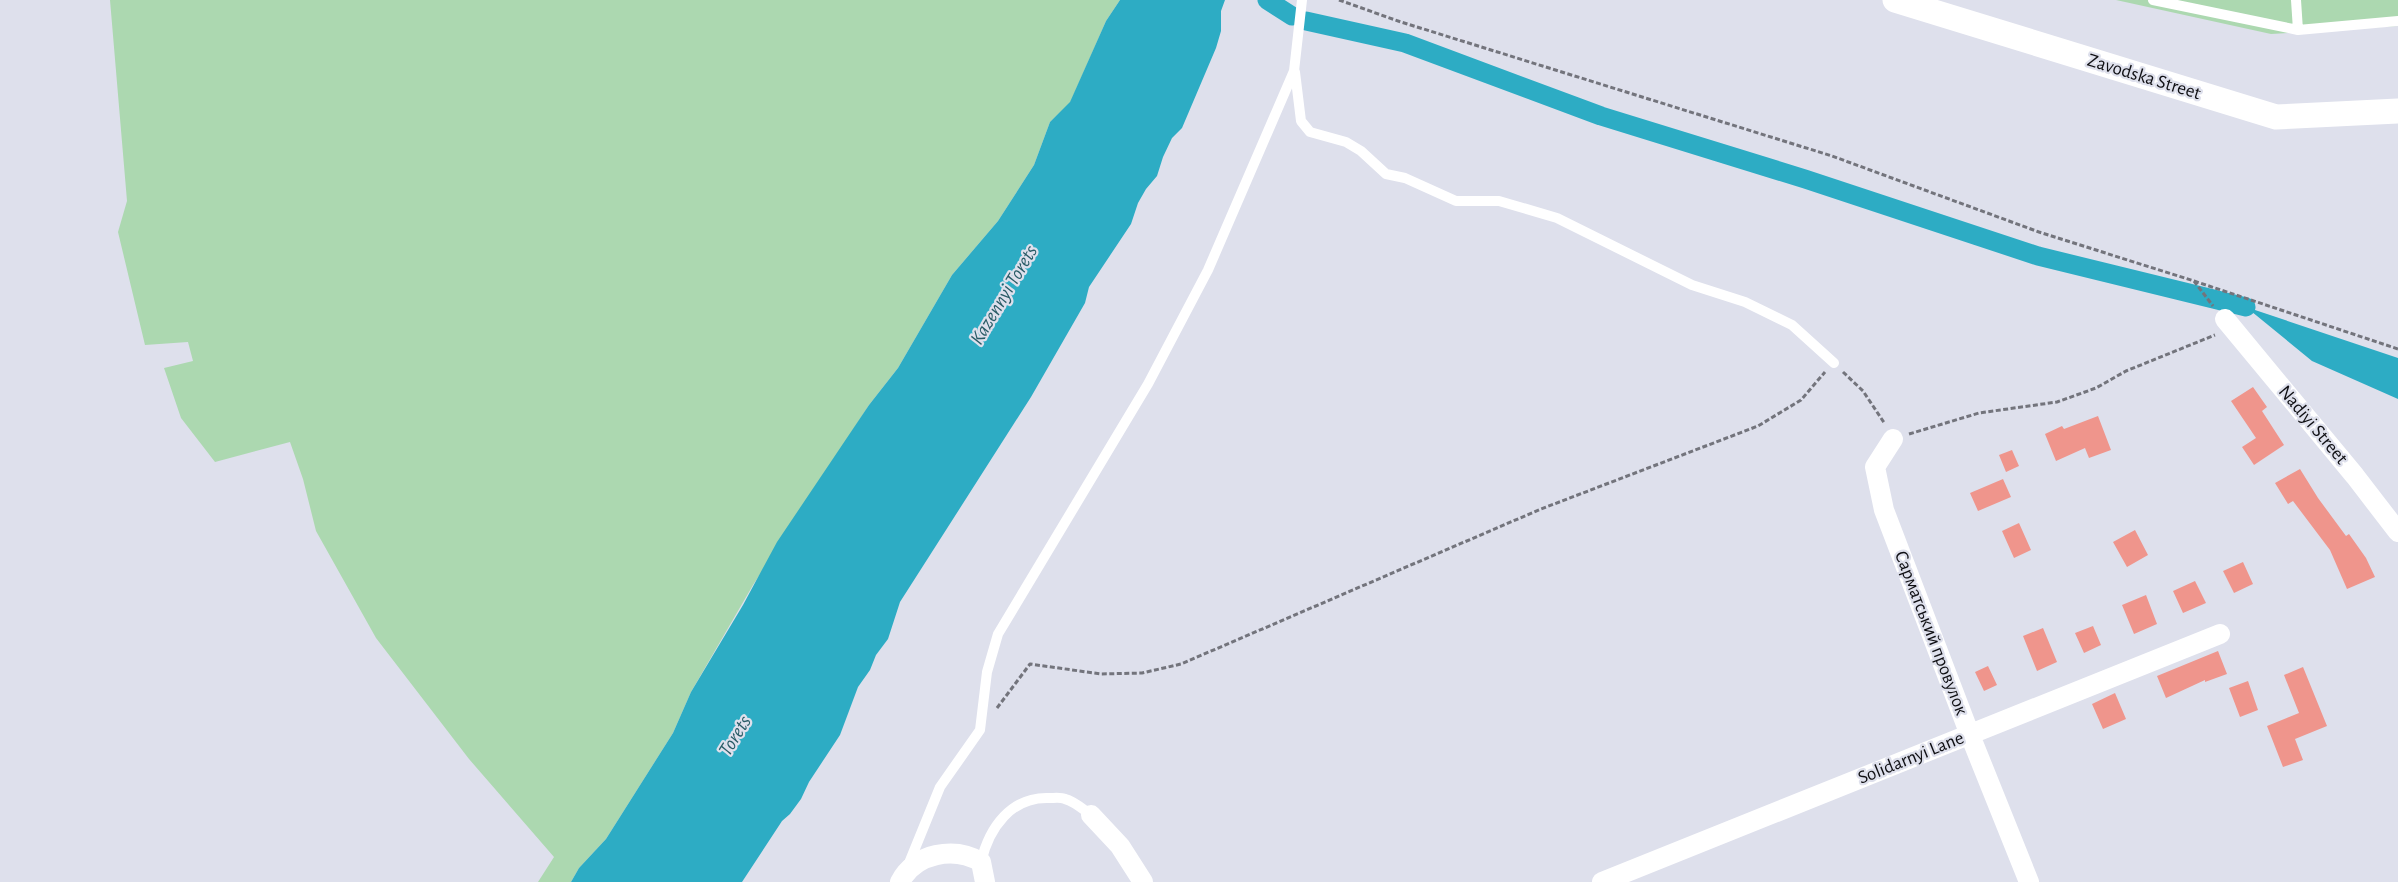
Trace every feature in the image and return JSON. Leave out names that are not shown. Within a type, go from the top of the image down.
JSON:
[{"type":"street","name":"Zavodska Street","points":[[1895,0],[2276,117],[2398,111]]},
{"type":"street","name":"Nadiyi Street","points":[[2229,324],[2355,476],[2398,532]]},
{"type":"street","name":"Сарматський провулок","points":[[1893,439],[1875,467],[1884,510],[2029,882]]},
{"type":"street","name":"Solidarnyi Lane","points":[[1602,882],[2220,634]]},
{"type":"street","points":[[1091,815],[1120,846],[1143,882]]},
{"type":"street","points":[[902,879],[914,863],[937,855],[959,854],[970,856],[981,862],[985,882]]},
{"type":"lane","points":[[1302,0],[1294,71],[1301,121],[1310,132],[1346,142],[1361,151],[1386,174],[1405,178],[1456,201],[1499,201],[1558,218],[1692,284],[1745,302],[1792,325],[1834,363]]},
{"type":"lane","points":[[2153,0],[2298,30],[2398,20]]},
{"type":"lane","points":[[2296,0],[2298,30]]},
{"type":"lane","points":[[902,879],[940,787],[980,730],[987,672],[998,634],[1148,384],[1208,270],[1294,71]]},
{"type":"lane","points":[[981,862],[991,833],[1002,817],[1023,801],[1042,798],[1065,799],[1091,815]]},
{"type":"path","points":[[1339,0],[1401,22],[1832,156],[2039,232],[2398,349]]},
{"type":"path","points":[[2194,281],[2211,303]]},
{"type":"path","points":[[980,730],[1030,664],[1101,674],[1142,673],[1181,664],[1541,509],[1758,426],[1801,400],[1834,363],[1863,391],[1878,412],[1893,439],[1979,413],[2057,402],[2096,388],[2126,371],[2229,324]]},
{"type":"green space","points":[[110,0],[1120,0],[1106,21],[1070,103],[1050,122],[1034,165],[998,221],[952,275],[898,368],[869,405],[753,585],[691,692],[673,733],[606,839],[579,868],[571,882],[538,882],[554,857],[469,759],[376,638],[316,531],[303,479],[290,442],[215,462],[181,418],[164,368],[193,361],[188,342],[145,345],[118,232],[127,201]]},
{"type":"green space","points":[[2116,0],[2398,0],[2398,26],[2271,34]]},
{"type":"water","points":[[1120,0],[1225,0],[1221,11],[1221,31],[1216,48],[1182,128],[1172,138],[1157,176],[1146,189],[1138,203],[1131,224],[1089,287],[1085,303],[1031,397],[900,602],[888,639],[876,655],[870,670],[858,687],[840,735],[809,782],[801,799],[782,821],[742,882],[571,882],[579,868],[606,839],[673,733],[691,692],[743,605],[777,542],[869,405],[898,368],[952,275],[998,221],[1034,165],[1050,122],[1070,102],[1106,21]]},
{"type":"water","points":[[2246,307],[2398,358],[2398,399],[2312,361]]},
{"type":"building","points":[[2253,387],[2267,407],[2262,411],[2284,445],[2254,465],[2242,447],[2256,438],[2231,401]]},
{"type":"building","points":[[2098,416],[2111,450],[2089,458],[2085,448],[2056,461],[2045,434],[2062,426],[2064,429]]},
{"type":"building","points":[[2012,450],[2019,466],[2006,472],[1999,455]]},
{"type":"building","points":[[2300,469],[2318,498],[2346,536],[2349,534],[2366,558],[2375,577],[2347,589],[2330,550],[2293,501],[2288,504],[2275,483]]},
{"type":"building","points":[[2003,479],[2011,497],[1978,511],[1970,493]]},
{"type":"building","points":[[2019,523],[2031,550],[2014,558],[2002,531]]},
{"type":"building","points":[[2135,530],[2148,555],[2127,567],[2113,542]]},
{"type":"building","points":[[2243,562],[2253,584],[2234,593],[2223,571]]},
{"type":"building","points":[[2195,581],[2206,603],[2183,613],[2173,591]]},
{"type":"building","points":[[2146,595],[2157,624],[2134,634],[2122,605]]},
{"type":"building","points":[[2093,626],[2101,645],[2084,653],[2075,633]]},
{"type":"building","points":[[2043,628],[2057,662],[2037,671],[2023,636]]},
{"type":"building","points":[[2218,651],[2227,674],[2205,682],[2205,680],[2166,698],[2157,676]]},
{"type":"building","points":[[1988,666],[1997,685],[1984,691],[1975,672]]},
{"type":"building","points":[[2303,667],[2327,726],[2295,739],[2303,760],[2283,767],[2267,726],[2299,713],[2284,675]]},
{"type":"building","points":[[2248,681],[2258,710],[2240,717],[2229,688]]},
{"type":"building","points":[[2115,693],[2126,719],[2103,729],[2092,704]]},
{"type":"waterway","points":[[1267,0],[1292,16]]},
{"type":"waterway","points":[[1306,21],[1405,43],[1601,116],[1805,179],[2038,256],[2246,307]]},
{"type":"water label","name":"Kazennyi Torets","points":[[1004,295]]},
{"type":"water label","name":"Torets","points":[[735,736]]}]
